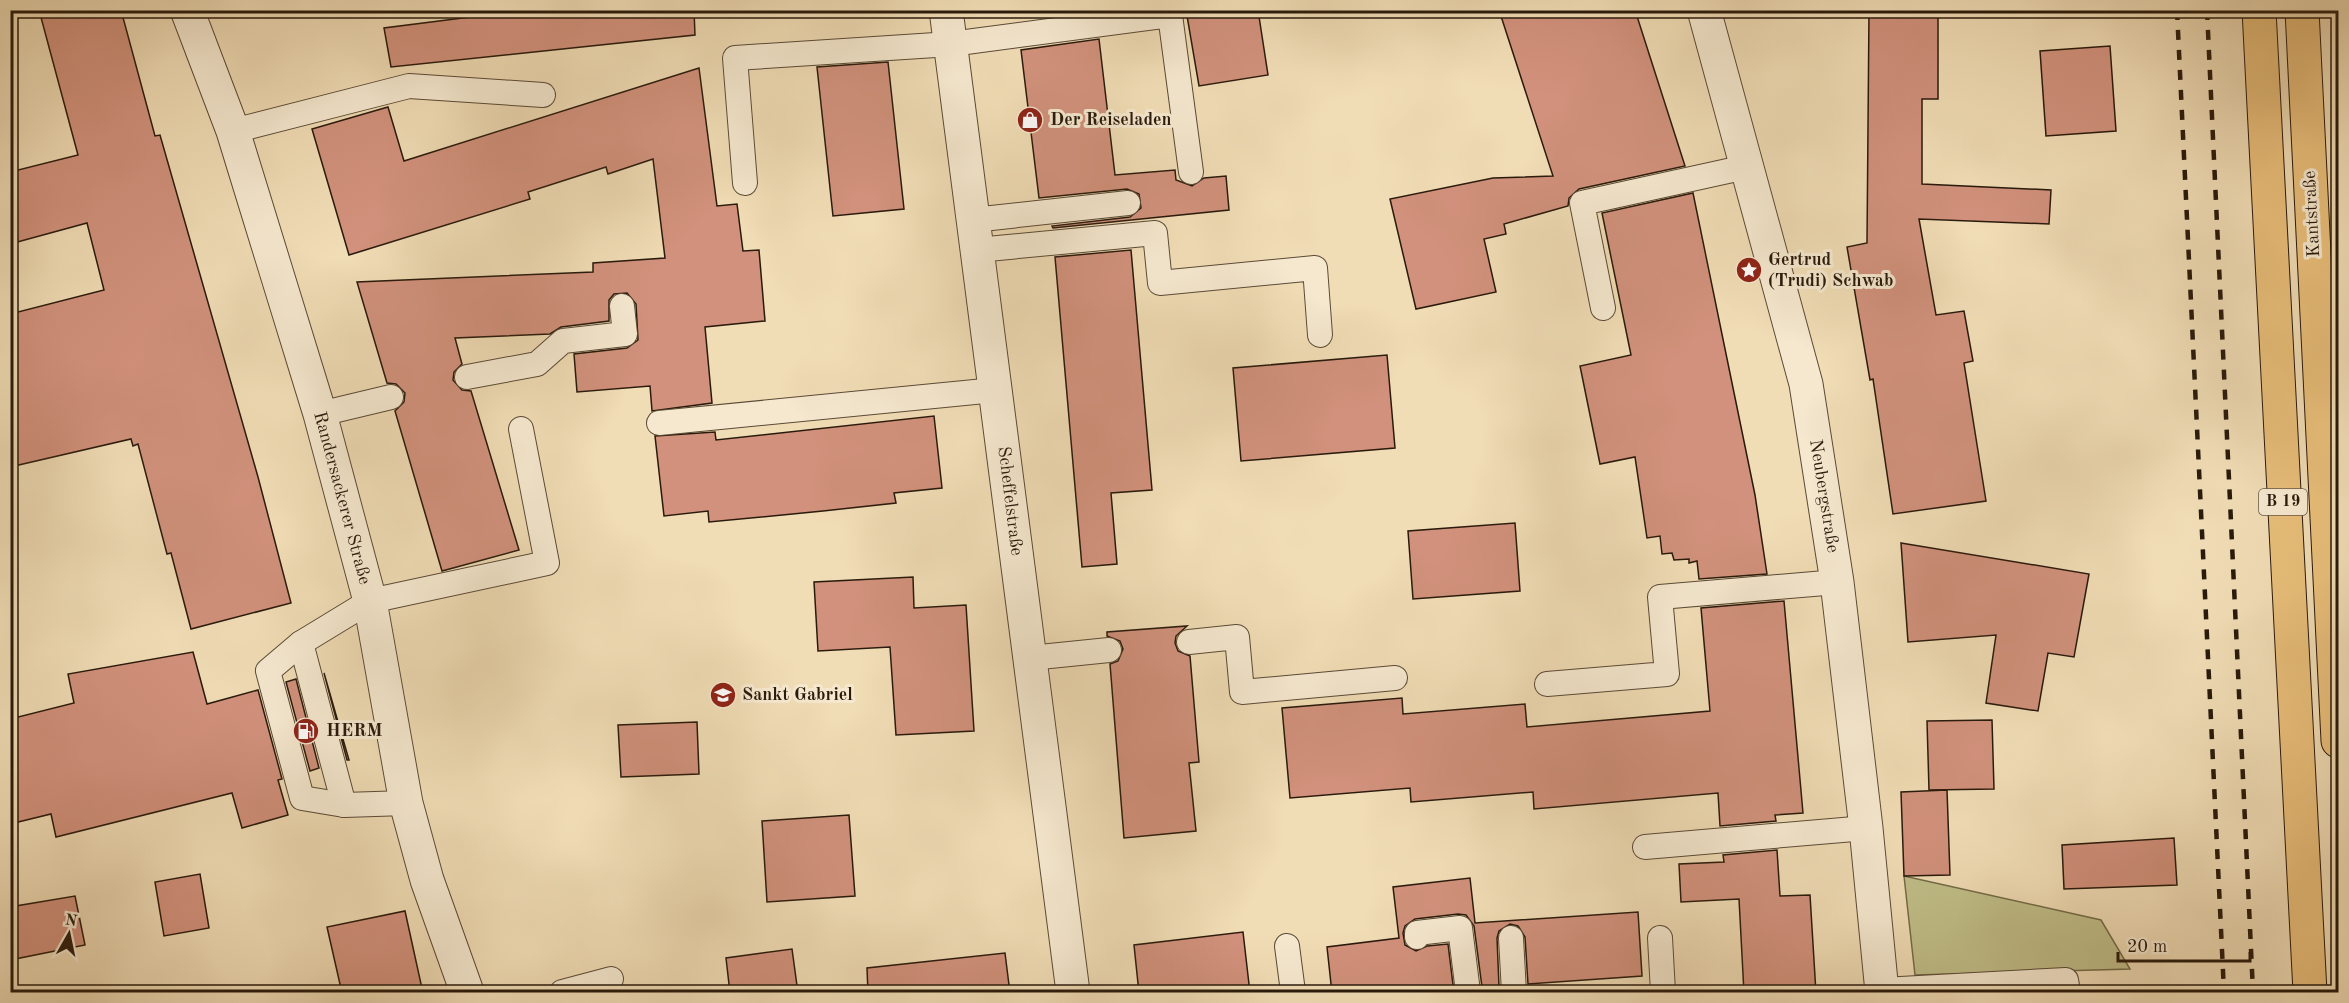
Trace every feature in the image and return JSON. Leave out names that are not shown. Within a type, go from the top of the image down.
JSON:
[{"type":"main road","name":"B 19","points":[[2259,10],[2310,993]]},
{"type":"main road","name":"Kantstraße","points":[[2302,10],[2334,588],[2338,741]]},
{"type":"street","name":"Randersackerer Straße","points":[[187,10],[233,130],[320,414],[370,601],[406,803],[428,880],[467,993]]},
{"type":"street","name":"Scheffelstraße","points":[[946,10],[1073,993]]},
{"type":"street","name":"Neubergstraße","points":[[1704,10],[1806,384],[1837,582],[1866,828],[1882,991]]},
{"type":"lane","points":[[745,183],[735,58],[951,44],[1170,15],[1191,172]]},
{"type":"lane","points":[[233,130],[409,86],[543,95]]},
{"type":"lane","points":[[1603,308],[1582,202],[1746,167]]},
{"type":"lane","points":[[975,235],[1128,203]]},
{"type":"lane","points":[[975,235],[1155,233],[1160,283],[1315,268],[1320,335]]},
{"type":"lane","points":[[466,377],[537,364],[563,341],[625,334],[622,306]]},
{"type":"lane","points":[[659,423],[995,390]]},
{"type":"lane","points":[[320,414],[391,397]]},
{"type":"lane","points":[[406,803],[344,805],[302,798],[268,671],[301,643],[370,601],[547,563],[521,429]]},
{"type":"lane","points":[[1547,684],[1667,674],[1660,597],[1837,582]]},
{"type":"lane","points":[[1189,642],[1237,637],[1242,692],[1395,678]]},
{"type":"lane","points":[[301,643],[344,805]]},
{"type":"lane","points":[[1030,658],[1109,650]]},
{"type":"lane","points":[[1645,847],[1866,828]]},
{"type":"lane","points":[[1417,936],[1417,933],[1460,928],[1468,993]]},
{"type":"lane","points":[[1511,938],[1514,993]]},
{"type":"lane","points":[[1660,938],[1663,993]]},
{"type":"lane","points":[[1287,946],[1293,993]]},
{"type":"lane","points":[[562,993],[611,979]]},
{"type":"lane","points":[[1882,991],[2066,980],[2068,993]]},
{"type":"shaded area","points":[[1904,876],[2101,920],[2130,969],[1915,975]]},
{"type":"building","points":[[39,10],[121,10],[155,136],[160,135],[258,477],[291,603],[191,629],[171,553],[167,554],[138,444],[133,446],[131,439],[10,467],[10,314],[104,290],[87,223],[10,244],[10,172],[78,155]]},
{"type":"building","points":[[525,10],[694,10],[695,35],[391,67],[384,28]]},
{"type":"building","points":[[1049,10],[1095,10],[1049,17]]},
{"type":"building","points":[[1186,10],[1258,10],[1268,75],[1199,86]]},
{"type":"building","points":[[1499,10],[1635,10],[1685,166],[1579,189],[1569,198],[1568,206],[1504,224],[1506,234],[1484,239],[1496,292],[1416,309],[1390,199],[1493,178],[1553,176]]},
{"type":"building","points":[[1869,12],[1938,12],[1938,99],[1922,99],[1922,184],[2051,190],[2049,224],[1919,219],[1936,315],[1964,311],[1973,361],[1964,363],[1986,501],[1893,514],[1873,379],[1870,380],[1847,247],[1867,243]]},
{"type":"building","points":[[1099,39],[1115,175],[1175,170],[1176,180],[1192,186],[1204,178],[1226,176],[1229,210],[1053,228],[1052,226],[1130,217],[1141,208],[1139,194],[1127,189],[1039,198],[1021,50]]},
{"type":"building","points":[[2110,46],[2116,131],[2046,136],[2040,51]]},
{"type":"building","points":[[888,62],[904,209],[833,216],[817,67]]},
{"type":"building","points":[[699,68],[717,206],[737,204],[743,251],[759,250],[765,321],[705,327],[712,403],[652,411],[650,386],[577,392],[574,354],[627,348],[638,340],[636,304],[627,293],[614,294],[609,300],[609,321],[561,327],[550,334],[455,338],[462,364],[454,372],[453,380],[462,390],[471,391],[519,550],[442,571],[395,411],[404,402],[405,393],[396,384],[387,383],[357,282],[593,272],[593,263],[665,258],[653,159],[608,174],[606,167],[528,192],[530,199],[349,255],[312,129],[388,107],[404,161]]},
{"type":"building","points":[[1693,193],[1755,495],[1767,574],[1699,579],[1697,561],[1689,563],[1689,559],[1674,560],[1672,553],[1662,554],[1660,536],[1647,538],[1635,457],[1600,464],[1580,366],[1631,355],[1602,213]]},
{"type":"building","points":[[1131,250],[1152,490],[1111,493],[1117,564],[1082,567],[1055,257]]},
{"type":"building","points":[[1387,355],[1395,448],[1241,461],[1233,368]]},
{"type":"building","points":[[934,416],[942,488],[894,493],[896,503],[823,511],[709,522],[708,511],[664,516],[655,436],[715,432],[716,440]]},
{"type":"building","points":[[1515,523],[1520,591],[1413,599],[1408,531]]},
{"type":"building","points":[[1901,543],[2089,574],[2074,657],[2048,653],[2038,711],[1986,703],[1996,635],[1908,642]]},
{"type":"building","points":[[913,577],[914,608],[966,605],[974,731],[896,735],[890,647],[818,651],[814,582]]},
{"type":"building","points":[[1784,601],[1803,813],[1775,815],[1776,821],[1720,826],[1718,793],[1534,809],[1533,792],[1411,802],[1410,788],[1290,798],[1282,708],[1402,698],[1403,714],[1525,704],[1527,727],[1710,711],[1701,608]]},
{"type":"building","points":[[1187,626],[1176,636],[1175,643],[1178,651],[1190,656],[1199,762],[1189,763],[1196,831],[1124,838],[1110,664],[1118,661],[1123,649],[1120,641],[1107,636],[1107,632]]},
{"type":"building","points":[[193,652],[207,704],[258,690],[282,779],[278,780],[288,815],[242,828],[232,793],[56,837],[51,814],[10,824],[10,719],[74,703],[68,674]]},
{"type":"building","points":[[324,673],[349,760],[347,760]]},
{"type":"building","points":[[296,679],[319,768],[310,771],[286,682]]},
{"type":"building","points":[[1992,720],[1994,789],[1929,790],[1927,721]]},
{"type":"building","points":[[697,722],[699,774],[621,777],[618,725]]},
{"type":"building","points":[[1947,790],[1950,875],[1904,876],[1901,792]]},
{"type":"building","points":[[849,815],[855,896],[767,902],[762,821]]},
{"type":"building","points":[[2174,838],[2177,885],[2064,889],[2062,845]]},
{"type":"building","points":[[1777,850],[1780,896],[1810,895],[1816,993],[1744,993],[1739,899],[1681,902],[1679,864],[1724,862],[1723,855]]},
{"type":"building","points":[[200,874],[209,928],[164,936],[155,882]]},
{"type":"building","points":[[1470,878],[1475,923],[1638,912],[1642,976],[1528,984],[1525,937],[1518,926],[1510,924],[1499,931],[1497,938],[1499,986],[1482,987],[1474,926],[1466,915],[1458,914],[1415,919],[1405,926],[1403,933],[1405,945],[1416,951],[1427,946],[1448,944],[1454,993],[1332,993],[1327,947],[1399,938],[1393,887]]},
{"type":"building","points":[[75,896],[85,945],[10,960],[10,907]]},
{"type":"building","points":[[405,911],[423,993],[342,993],[327,927]]},
{"type":"building","points":[[1243,932],[1250,993],[1139,993],[1134,945]]},
{"type":"building","points":[[792,949],[798,993],[730,993],[726,958]]},
{"type":"building","points":[[1005,953],[1010,993],[868,993],[867,968]]},
{"type":"railway","points":[[2177,10],[2224,992]]},
{"type":"railway","points":[[2207,10],[2253,992]]},
{"type":"place","name":"Der Reiseladen","points":[[1030,120]]},
{"type":"place","name":"Gertrud (Trudi) Schwab","points":[[1749,270]]},
{"type":"place","name":"Sankt Gabriel","points":[[723,695]]},
{"type":"place","name":"HERM","points":[[306,731]]}]
